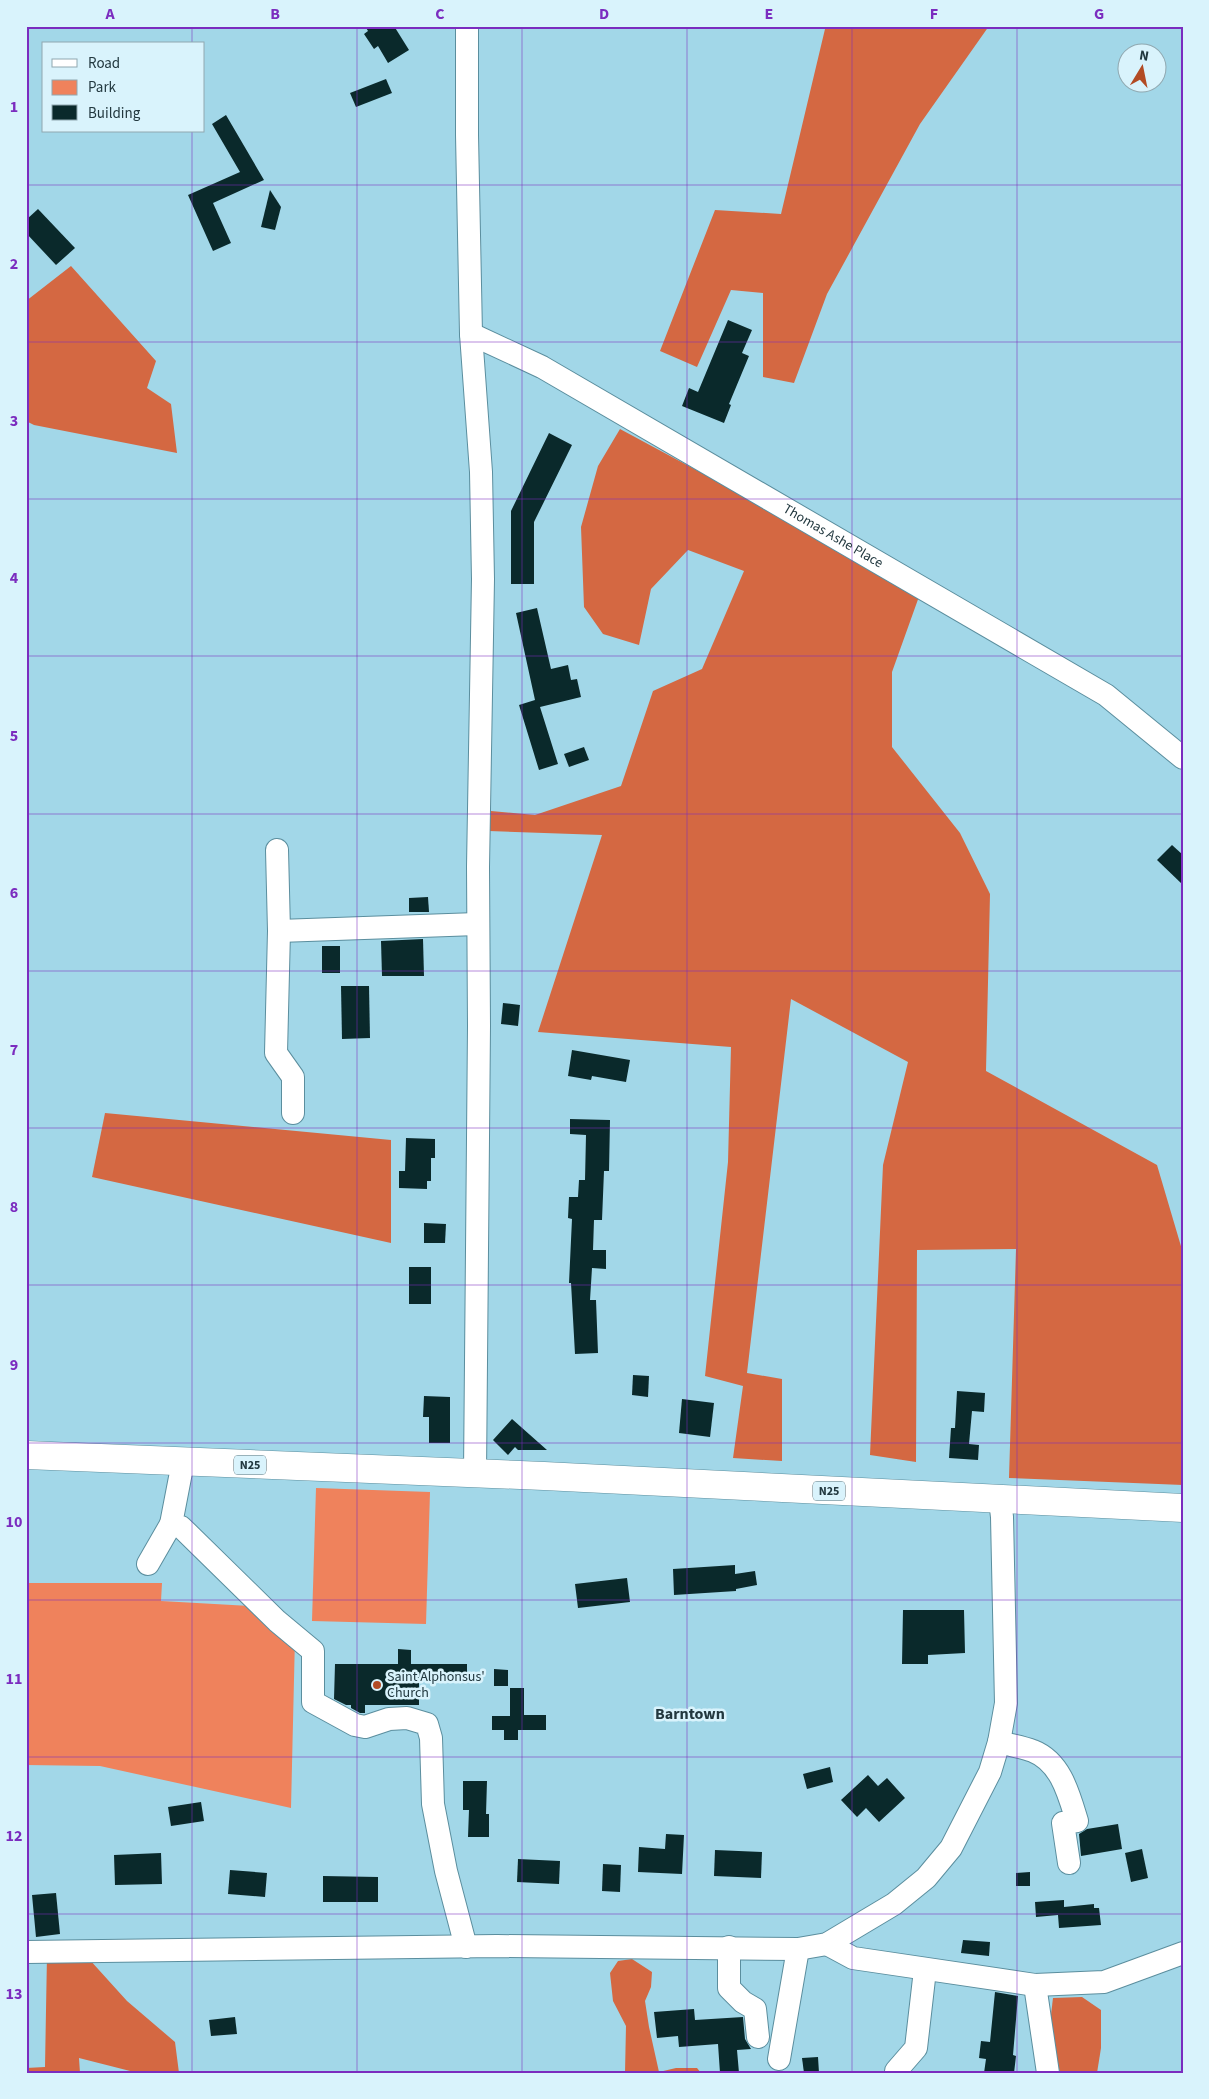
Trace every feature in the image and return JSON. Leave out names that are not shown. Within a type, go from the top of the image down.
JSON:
[{"type":"highway","name":"N25","points":[[26,1455],[717,1484],[1183,1508]]},
{"type":"street","points":[[467,26],[471,334],[481,472],[483,579],[478,924],[475,1474]]},
{"type":"street","name":"Thomas Ashe Place","points":[[471,334],[542,366],[989,625],[1106,695],[1183,758]]},
{"type":"street","points":[[278,850],[279,931],[276,1053],[292,1077],[293,1112]]},
{"type":"street","points":[[279,931],[478,924]]},
{"type":"street","points":[[148,1564],[171,1524],[184,1462]]},
{"type":"street","points":[[26,1952],[466,1947],[700,1949],[729,1947],[798,1949],[827,1944],[894,1904],[932,1870],[951,1848],[990,1772],[999,1742],[1006,1703],[1000,1500]]},
{"type":"street","points":[[171,1524],[181,1527],[277,1622],[313,1651],[313,1702],[355,1726],[365,1728],[389,1719],[407,1718],[427,1724],[432,1738],[432,1804],[446,1871],[466,1947]]},
{"type":"street","points":[[999,1742],[1034,1751],[1053,1764],[1067,1788],[1077,1821],[1063,1823],[1068,1864]]},
{"type":"street","points":[[827,1944],[853,1958],[1035,1985],[1104,1982],[1183,1953]]},
{"type":"street","points":[[729,1947],[729,1988],[743,2002],[755,2009],[758,2037]]},
{"type":"street","points":[[779,2059],[798,1949]]},
{"type":"street","points":[[896,2071],[916,2048],[925,1970]]},
{"type":"street","points":[[1035,1985],[1048,2073]]},
{"type":"green space","points":[[316,1488],[430,1492],[426,1624],[312,1621]]},
{"type":"green space","points":[[26,1583],[162,1583],[161,1601],[250,1606],[295,1637],[291,1808],[100,1766],[26,1765]]},
{"type":"shaded area","points":[[828,26],[989,26],[920,124],[827,294],[794,383],[763,377],[763,293],[731,290],[697,367],[660,351],[715,210],[781,214],[825,29]]},
{"type":"shaded area","points":[[71,266],[156,361],[147,388],[171,404],[177,453],[34,425],[26,421],[26,301]]},
{"type":"shaded area","points":[[620,429],[921,591],[892,672],[892,747],[960,833],[990,894],[986,1071],[1157,1165],[1183,1253],[1183,1485],[1009,1478],[1016,1249],[917,1250],[916,1462],[870,1455],[883,1165],[908,1062],[791,999],[747,1373],[782,1379],[782,1461],[733,1458],[743,1386],[705,1376],[728,1162],[731,1047],[538,1032],[602,835],[489,831],[491,811],[535,815],[621,786],[653,691],[702,669],[744,571],[688,550],[651,589],[639,645],[603,634],[584,607],[581,527],[598,466]]},
{"type":"shaded area","points":[[105,1113],[391,1140],[391,1243],[92,1177]]},
{"type":"shaded area","points":[[47,1955],[89,1959],[127,2001],[175,2042],[179,2073],[138,2073],[79,2058],[80,2073],[26,2073],[26,2068],[45,2067]]},
{"type":"shaded area","points":[[632,1959],[652,1972],[651,1987],[645,2001],[659,2072],[676,2068],[697,2068],[701,2073],[625,2073],[626,2026],[613,2001],[610,1973],[618,1961]]},
{"type":"shaded area","points":[[1082,1997],[1101,2010],[1101,2048],[1097,2073],[1060,2073],[1050,2023],[1053,1998]]},
{"type":"building","points":[[365,26],[394,26],[409,50],[388,63],[378,46],[374,49],[364,34],[368,31]]},
{"type":"building","points":[[386,79],[392,93],[356,107],[350,93]]},
{"type":"building","points":[[226,115],[264,180],[213,203],[231,243],[213,251],[188,195],[240,172],[212,124]]},
{"type":"building","points":[[270,190],[281,207],[275,230],[261,227]]},
{"type":"building","points":[[38,209],[75,248],[56,265],[26,233],[26,220]]},
{"type":"building","points":[[728,320],[752,330],[742,353],[749,356],[729,404],[731,405],[724,423],[682,406],[689,388],[698,392]]},
{"type":"building","points":[[549,433],[572,445],[534,522],[534,584],[511,584],[511,511]]},
{"type":"building","points":[[537,608],[551,669],[568,665],[571,680],[577,679],[581,697],[540,707],[558,764],[539,770],[519,705],[535,700],[516,613]]},
{"type":"building","points":[[584,747],[589,760],[569,767],[564,754]]},
{"type":"building","points":[[1172,845],[1183,855],[1183,885],[1157,860]]},
{"type":"building","points":[[428,897],[429,912],[409,912],[409,898]]},
{"type":"building","points":[[423,939],[424,976],[382,976],[381,941]]},
{"type":"building","points":[[322,946],[340,946],[340,973],[322,973]]},
{"type":"building","points":[[341,986],[369,986],[370,1038],[342,1039]]},
{"type":"building","points":[[503,1003],[520,1005],[518,1026],[501,1024]]},
{"type":"building","points":[[572,1050],[630,1060],[626,1082],[592,1076],[591,1080],[568,1076]]},
{"type":"building","points":[[570,1119],[610,1120],[609,1171],[604,1171],[602,1220],[594,1220],[593,1250],[606,1250],[606,1269],[592,1268],[590,1300],[596,1300],[598,1353],[575,1354],[571,1283],[569,1283],[572,1219],[568,1218],[569,1197],[578,1197],[579,1180],[585,1180],[586,1135],[570,1134]]},
{"type":"building","points":[[406,1138],[435,1139],[435,1158],[431,1158],[431,1181],[427,1181],[427,1189],[399,1188],[399,1171],[405,1171]]},
{"type":"building","points":[[424,1223],[446,1224],[445,1243],[424,1243]]},
{"type":"building","points":[[409,1267],[431,1267],[431,1304],[409,1304]]},
{"type":"building","points":[[633,1375],[649,1376],[648,1397],[632,1395]]},
{"type":"building","points":[[957,1391],[985,1393],[984,1412],[972,1411],[969,1444],[979,1445],[978,1460],[949,1458],[951,1428],[955,1428]]},
{"type":"building","points":[[424,1396],[450,1397],[450,1443],[429,1443],[429,1417],[423,1417]]},
{"type":"building","points":[[682,1399],[714,1403],[710,1437],[679,1433]]},
{"type":"building","points":[[512,1419],[547,1450],[518,1450],[515,1447],[508,1455],[493,1440]]},
{"type":"building","points":[[735,1565],[735,1574],[755,1571],[757,1585],[736,1589],[736,1591],[674,1595],[673,1569]]},
{"type":"building","points":[[627,1578],[630,1602],[578,1608],[575,1584]]},
{"type":"building","points":[[903,1610],[964,1610],[965,1653],[928,1655],[928,1664],[902,1664]]},
{"type":"building","name":"Saint Alphonsus' Church","points":[[398,1649],[411,1650],[411,1664],[467,1664],[467,1680],[419,1680],[419,1705],[365,1705],[365,1713],[360,1713],[351,1708],[351,1705],[346,1705],[334,1699],[335,1664],[398,1664]]},
{"type":"building","points":[[494,1669],[508,1670],[508,1686],[494,1686]]},
{"type":"building","points":[[510,1688],[524,1688],[524,1715],[546,1715],[546,1730],[518,1730],[518,1740],[504,1740],[504,1730],[492,1730],[492,1716],[510,1716]]},
{"type":"building","points":[[830,1767],[833,1782],[807,1789],[803,1774]]},
{"type":"building","points":[[868,1775],[878,1786],[887,1778],[905,1798],[879,1822],[866,1808],[857,1817],[841,1800]]},
{"type":"building","points":[[463,1781],[487,1781],[486,1814],[489,1814],[489,1837],[468,1837],[469,1810],[463,1810]]},
{"type":"building","points":[[201,1802],[204,1821],[171,1826],[168,1807]]},
{"type":"building","points":[[1118,1824],[1122,1849],[1081,1856],[1079,1834],[1087,1829]]},
{"type":"building","points":[[666,1834],[684,1835],[682,1874],[638,1872],[639,1847],[665,1849]]},
{"type":"building","points":[[1142,1849],[1148,1878],[1131,1882],[1125,1853]]},
{"type":"building","points":[[715,1850],[762,1852],[761,1878],[714,1876]]},
{"type":"building","points":[[161,1853],[162,1884],[115,1885],[114,1855]]},
{"type":"building","points":[[518,1859],[560,1861],[559,1884],[517,1882]]},
{"type":"building","points":[[603,1864],[621,1865],[620,1892],[602,1891]]},
{"type":"building","points":[[230,1870],[267,1873],[265,1897],[228,1894]]},
{"type":"building","points":[[1030,1872],[1030,1886],[1016,1886],[1016,1873]]},
{"type":"building","points":[[323,1876],[378,1877],[378,1902],[323,1902]]},
{"type":"building","points":[[56,1893],[60,1934],[36,1937],[32,1895]]},
{"type":"building","points":[[1064,1900],[1064,1907],[1094,1904],[1094,1908],[1099,1908],[1101,1925],[1059,1928],[1058,1915],[1036,1917],[1035,1902]]},
{"type":"building","points":[[963,1940],[990,1942],[989,1956],[961,1953]]},
{"type":"building","points":[[995,1992],[1018,1996],[1013,2055],[1016,2056],[1014,2073],[984,2073],[986,2059],[979,2058],[981,2041],[990,2042]]},
{"type":"building","points":[[694,2009],[695,2020],[743,2017],[745,2039],[751,2049],[737,2050],[739,2073],[720,2073],[718,2044],[679,2047],[678,2036],[657,2038],[654,2012]]},
{"type":"building","points":[[235,2017],[237,2034],[211,2036],[209,2020]]},
{"type":"building","points":[[818,2057],[819,2073],[804,2073],[802,2058]]},
{"type":"place","name":"Saint Alphonsus' Church","points":[[377,1685]]},
{"type":"district","name":"Barntown","points":[[690,1714]]}]
